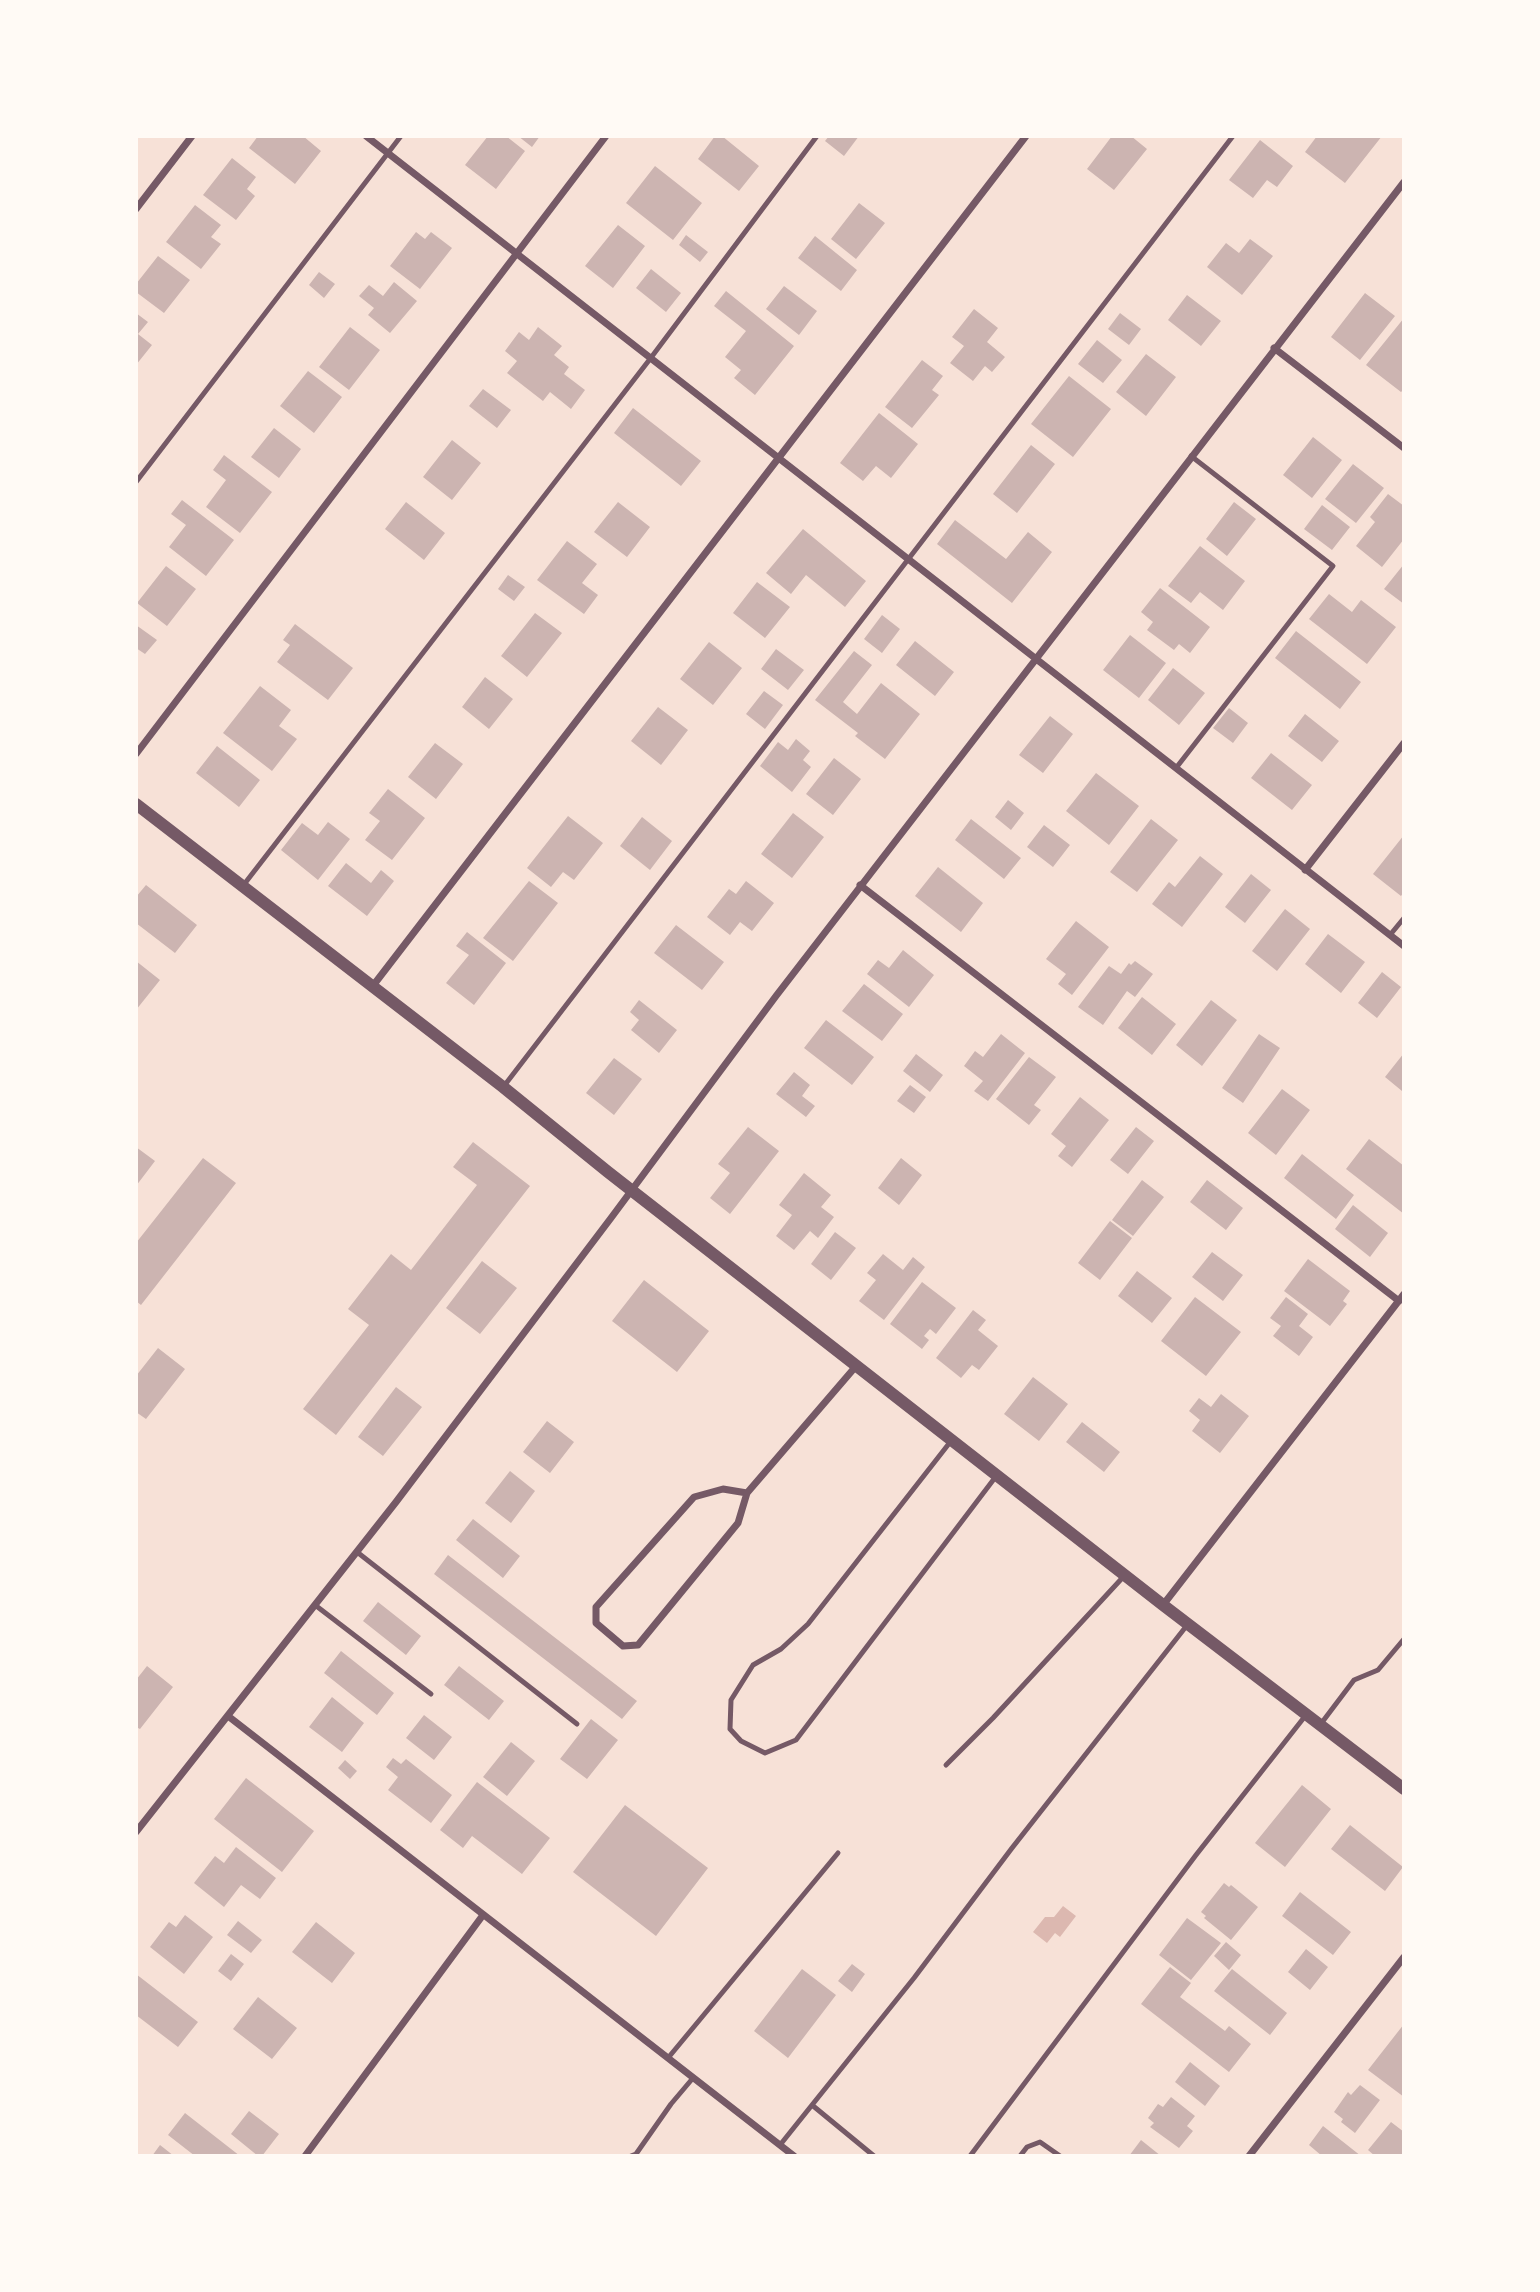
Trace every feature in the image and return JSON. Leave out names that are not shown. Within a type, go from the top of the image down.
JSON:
[{"type":"street","points":[[136,209],[192,136]]},
{"type":"street","points":[[366,136],[1404,946]]},
{"type":"street","points":[[136,754],[606,136]]},
{"type":"street","points":[[372,987],[1026,136]]},
{"type":"street","points":[[136,1832],[357,1552],[860,885],[1404,182]]},
{"type":"street","points":[[1274,348],[1404,448]]},
{"type":"street","points":[[1305,870],[1404,743]]},
{"type":"street","points":[[136,804],[503,1087],[1163,1605],[1404,1789]]},
{"type":"street","points":[[860,885],[1401,1297],[1163,1605]]},
{"type":"street","points":[[747,1493],[723,1489],[694,1497],[596,1607],[596,1623],[623,1646],[638,1645],[737,1523],[747,1493],[857,1365]]},
{"type":"street","points":[[228,1716],[794,2155]]},
{"type":"street","points":[[305,2155],[483,1915]]},
{"type":"street","points":[[1250,2155],[1404,1957]]},
{"type":"lane","points":[[136,482],[401,136]]},
{"type":"lane","points":[[243,887],[650,359],[817,136]]},
{"type":"lane","points":[[503,1087],[1233,136]]},
{"type":"lane","points":[[1175,768],[1333,566],[1191,456]]},
{"type":"lane","points":[[1390,935],[1404,918]]},
{"type":"lane","points":[[952,1440],[808,1624],[782,1649],[753,1665],[731,1700],[730,1729],[741,1741],[765,1753],[796,1740],[997,1475]]},
{"type":"lane","points":[[357,1552],[577,1724]]},
{"type":"lane","points":[[946,1765],[1125,1575]]},
{"type":"lane","points":[[316,1605],[431,1694]]},
{"type":"lane","points":[[780,2145],[914,1978],[1188,1624]]},
{"type":"lane","points":[[1320,1725],[1354,1680],[1378,1670],[1404,1639]]},
{"type":"lane","points":[[970,2155],[1196,1855],[1306,1715]]},
{"type":"lane","points":[[668,2058],[838,1853]]},
{"type":"lane","points":[[635,2155],[693,2078]]},
{"type":"lane","points":[[812,2105],[874,2155]]},
{"type":"lane","points":[[1020,2155],[1027,2147],[1040,2142],[1060,2155]]},
{"type":"shaded area","points":[[1063,1906],[1076,1916],[1060,1937],[1055,1933],[1047,1943],[1033,1932],[1045,1917],[1054,1917]]},
{"type":"building","points":[[258,136],[303,136],[321,151],[295,184],[249,148]]},
{"type":"building","points":[[488,136],[506,136],[525,151],[496,189],[465,165]]},
{"type":"building","points":[[518,136],[540,136],[532,147]]},
{"type":"building","points":[[715,136],[722,136],[759,166],[739,191],[698,159]]},
{"type":"building","points":[[829,136],[859,136],[844,156],[825,141]]},
{"type":"building","points":[[1112,136],[1131,136],[1147,149],[1114,190],[1087,169]]},
{"type":"building","points":[[1317,136],[1382,136],[1345,183],[1305,152]]},
{"type":"building","points":[[1260,140],[1293,166],[1277,187],[1267,180],[1253,198],[1229,180]]},
{"type":"building","points":[[232,158],[256,177],[247,189],[255,196],[236,220],[203,195]]},
{"type":"building","points":[[655,166],[702,203],[673,240],[626,203]]},
{"type":"building","points":[[859,203],[885,223],[856,259],[831,239]]},
{"type":"building","points":[[195,205],[221,225],[211,237],[221,244],[201,269],[166,242]]},
{"type":"building","points":[[618,225],[645,246],[613,288],[585,266]]},
{"type":"building","points":[[416,232],[425,239],[431,232],[452,248],[420,289],[390,266]]},
{"type":"building","points":[[686,235],[708,252],[700,262],[679,245]]},
{"type":"building","points":[[815,236],[857,270],[841,291],[798,258]]},
{"type":"building","points":[[1250,239],[1273,256],[1242,295],[1207,267],[1226,243],[1239,253]]},
{"type":"building","points":[[158,256],[190,280],[164,313],[136,292],[136,284]]},
{"type":"building","points":[[651,269],[681,293],[666,312],[636,288]]},
{"type":"building","points":[[319,272],[335,284],[324,298],[309,285]]},
{"type":"building","points":[[394,282],[417,301],[390,333],[368,315],[374,308],[359,296],[369,285],[383,296]]},
{"type":"building","points":[[784,286],[817,311],[799,335],[766,309]]},
{"type":"building","points":[[726,291],[794,346],[755,395],[734,378],[741,370],[725,357],[746,331],[714,306]]},
{"type":"building","points":[[1365,293],[1395,316],[1360,360],[1331,337]]},
{"type":"building","points":[[1187,295],[1221,321],[1201,346],[1168,320]]},
{"type":"building","points":[[974,309],[998,328],[987,342],[1005,357],[992,372],[985,366],[973,381],[950,363],[964,346],[952,337]]},
{"type":"building","points":[[136,313],[148,322],[138,334],[152,345],[136,365]]},
{"type":"building","points":[[1120,313],[1141,329],[1129,345],[1108,329]]},
{"type":"building","points":[[1404,318],[1404,389],[1401,392],[1366,365]]},
{"type":"building","points":[[350,327],[380,350],[349,390],[319,367]]},
{"type":"building","points":[[538,327],[562,346],[554,355],[569,367],[564,374],[585,390],[571,409],[550,392],[543,401],[507,373],[517,361],[505,351],[519,332],[529,340]]},
{"type":"building","points":[[1097,340],[1122,360],[1103,383],[1078,364]]},
{"type":"building","points":[[1146,354],[1176,377],[1146,416],[1116,392]]},
{"type":"building","points":[[922,360],[943,376],[932,390],[939,395],[912,428],[885,407]]},
{"type":"building","points":[[308,371],[342,397],[314,433],[280,406]]},
{"type":"building","points":[[1069,376],[1111,409],[1073,457],[1031,424]]},
{"type":"building","points":[[483,389],[511,410],[497,428],[469,406]]},
{"type":"building","points":[[633,408],[701,461],[681,486],[614,433]]},
{"type":"building","points":[[879,413],[918,444],[891,478],[876,466],[863,481],[840,463]]},
{"type":"building","points":[[274,428],[301,449],[279,478],[251,457]]},
{"type":"building","points":[[1313,437],[1342,460],[1312,498],[1283,475]]},
{"type":"building","points":[[452,440],[481,463],[452,500],[423,477]]},
{"type":"building","points":[[1031,445],[1055,464],[1017,513],[993,494]]},
{"type":"building","points":[[224,455],[272,492],[240,533],[206,507],[226,480],[213,470]]},
{"type":"building","points":[[1353,464],[1384,488],[1356,523],[1325,499]]},
{"type":"building","points":[[1388,494],[1404,506],[1404,539],[1382,567],[1356,546],[1375,522],[1370,517]]},
{"type":"building","points":[[182,500],[234,540],[206,576],[169,547],[186,525],[171,514]]},
{"type":"building","points":[[406,502],[445,533],[424,560],[385,529]]},
{"type":"building","points":[[618,502],[650,527],[627,557],[594,532]]},
{"type":"building","points":[[1234,502],[1256,519],[1227,556],[1206,539]]},
{"type":"building","points":[[1322,505],[1350,527],[1332,550],[1304,529]]},
{"type":"building","points":[[955,520],[1006,559],[1028,532],[1052,552],[1012,603],[937,544]]},
{"type":"building","points":[[803,529],[866,581],[845,607],[806,575],[791,594],[766,573]]},
{"type":"building","points":[[567,541],[597,564],[582,583],[598,595],[584,614],[537,580]]},
{"type":"building","points":[[1200,546],[1245,581],[1223,610],[1200,592],[1191,603],[1168,586]]},
{"type":"building","points":[[1404,564],[1404,604],[1384,589]]},
{"type":"building","points":[[166,566],[196,589],[167,626],[137,603]]},
{"type":"building","points":[[508,575],[525,587],[514,601],[498,589]]},
{"type":"building","points":[[757,582],[790,607],[765,638],[733,613]]},
{"type":"building","points":[[1160,588],[1210,627],[1190,653],[1179,644],[1174,650],[1147,630],[1153,622],[1141,612]]},
{"type":"building","points":[[1329,594],[1352,612],[1361,600],[1396,627],[1367,664],[1309,619]]},
{"type":"building","points":[[535,613],[562,633],[527,677],[501,656]]},
{"type":"building","points":[[882,615],[900,629],[882,653],[864,639]]},
{"type":"building","points":[[295,624],[353,668],[328,700],[277,662],[290,645],[283,640]]},
{"type":"building","points":[[136,625],[157,640],[145,654],[136,648]]},
{"type":"building","points":[[1296,631],[1361,682],[1340,709],[1275,658]]},
{"type":"building","points":[[1130,635],[1166,663],[1139,698],[1103,670]]},
{"type":"building","points":[[915,641],[954,672],[935,696],[896,665]]},
{"type":"building","points":[[709,642],[742,668],[713,705],[680,679]]},
{"type":"building","points":[[776,649],[804,670],[788,690],[761,669]]},
{"type":"building","points":[[854,651],[872,665],[843,702],[857,714],[881,683],[920,714],[885,759],[855,736],[858,733],[815,700]]},
{"type":"building","points":[[1173,668],[1205,693],[1179,725],[1148,700]]},
{"type":"building","points":[[485,677],[513,699],[489,729],[462,707]]},
{"type":"building","points":[[260,686],[291,710],[279,726],[297,739],[272,771],[223,733]]},
{"type":"building","points":[[764,691],[783,705],[765,729],[746,714]]},
{"type":"building","points":[[658,707],[688,730],[661,765],[631,741]]},
{"type":"building","points":[[1229,708],[1248,723],[1233,743],[1213,728]]},
{"type":"building","points":[[1305,714],[1339,741],[1322,762],[1288,736]]},
{"type":"building","points":[[1050,716],[1073,734],[1043,773],[1019,755]]},
{"type":"building","points":[[796,739],[810,751],[803,760],[811,767],[792,792],[760,766],[778,742],[788,750]]},
{"type":"building","points":[[435,743],[463,764],[436,799],[408,777]]},
{"type":"building","points":[[217,746],[260,780],[239,807],[196,773]]},
{"type":"building","points":[[1271,753],[1312,785],[1292,810],[1251,778]]},
{"type":"building","points":[[834,758],[861,779],[833,815],[806,794]]},
{"type":"building","points":[[1096,773],[1139,806],[1109,845],[1066,811]]},
{"type":"building","points":[[388,789],[425,818],[392,860],[365,840],[380,821],[369,813]]},
{"type":"building","points":[[1008,800],[1024,813],[1011,830],[995,817]]},
{"type":"building","points":[[793,813],[824,837],[792,878],[761,854]]},
{"type":"building","points":[[568,816],[603,843],[574,880],[563,872],[551,887],[527,868]]},
{"type":"building","points":[[642,817],[672,841],[650,870],[620,846]]},
{"type":"building","points":[[971,819],[1021,858],[1004,879],[955,840]]},
{"type":"building","points":[[1151,819],[1178,840],[1137,892],[1110,872]]},
{"type":"building","points":[[328,822],[350,839],[318,880],[281,850],[302,823],[318,835]]},
{"type":"building","points":[[1044,825],[1070,845],[1053,867],[1027,847]]},
{"type":"building","points":[[1404,835],[1404,892],[1401,896],[1373,874]]},
{"type":"building","points":[[1200,856],[1223,874],[1182,927],[1152,904],[1169,882],[1175,887]]},
{"type":"building","points":[[346,863],[371,883],[381,870],[394,881],[367,916],[328,886]]},
{"type":"building","points":[[938,867],[983,903],[961,932],[915,896]]},
{"type":"building","points":[[1251,874],[1271,890],[1245,923],[1225,907]]},
{"type":"building","points":[[529,881],[558,903],[513,961],[483,938]]},
{"type":"building","points":[[746,881],[774,903],[752,931],[740,922],[730,935],[707,917],[729,889],[736,894]]},
{"type":"building","points":[[146,885],[197,925],[175,953],[136,923],[136,897]]},
{"type":"building","points":[[1285,909],[1310,929],[1277,971],[1252,951]]},
{"type":"building","points":[[1076,921],[1109,947],[1072,995],[1058,984],[1066,974],[1046,959]]},
{"type":"building","points":[[676,925],[724,962],[702,990],[654,953]]},
{"type":"building","points":[[467,932],[506,963],[474,1005],[446,983],[469,955],[456,946]]},
{"type":"building","points":[[1328,934],[1365,962],[1341,993],[1305,964]]},
{"type":"building","points":[[903,950],[934,975],[909,1007],[867,974],[878,960],[889,968]]},
{"type":"building","points":[[136,961],[160,980],[136,1010]]},
{"type":"building","points":[[1135,961],[1153,974],[1135,997],[1127,991],[1103,1025],[1078,1007],[1109,966],[1121,974],[1129,963],[1131,965]]},
{"type":"building","points":[[1382,972],[1401,987],[1377,1018],[1358,1003]]},
{"type":"building","points":[[864,984],[903,1014],[882,1041],[842,1011]]},
{"type":"building","points":[[1142,997],[1176,1024],[1152,1055],[1118,1028]]},
{"type":"building","points":[[639,1000],[677,1030],[659,1053],[631,1030],[639,1020],[630,1012]]},
{"type":"building","points":[[1211,1000],[1237,1020],[1202,1066],[1176,1045]]},
{"type":"building","points":[[826,1020],[874,1057],[852,1085],[804,1048]]},
{"type":"building","points":[[1001,1034],[1025,1053],[988,1101],[974,1091],[983,1081],[964,1066],[975,1051],[983,1057]]},
{"type":"building","points":[[1259,1034],[1280,1048],[1243,1103],[1222,1088]]},
{"type":"building","points":[[1404,1053],[1404,1089],[1402,1091],[1385,1077]]},
{"type":"building","points":[[916,1054],[943,1075],[930,1092],[903,1071]]},
{"type":"building","points":[[1029,1057],[1056,1077],[1034,1105],[1041,1110],[1029,1125],[996,1099]]},
{"type":"building","points":[[614,1058],[642,1079],[614,1115],[586,1093]]},
{"type":"building","points":[[794,1072],[810,1085],[802,1096],[815,1106],[806,1117],[776,1094]]},
{"type":"building","points":[[910,1085],[926,1097],[914,1113],[897,1101]]},
{"type":"building","points":[[1282,1089],[1310,1110],[1276,1155],[1248,1133]]},
{"type":"building","points":[[1080,1097],[1109,1120],[1072,1167],[1058,1156],[1066,1146],[1051,1134]]},
{"type":"building","points":[[748,1127],[779,1151],[730,1214],[710,1198],[730,1173],[718,1164]]},
{"type":"building","points":[[1136,1127],[1154,1141],[1128,1174],[1110,1160]]},
{"type":"building","points":[[1369,1139],[1404,1166],[1404,1214],[1346,1169]]},
{"type":"building","points":[[473,1142],[530,1186],[336,1435],[303,1409],[369,1325],[348,1309],[391,1254],[411,1270],[477,1185],[453,1167]]},
{"type":"building","points":[[136,1147],[155,1161],[136,1186]]},
{"type":"building","points":[[1302,1154],[1354,1195],[1336,1219],[1284,1178]]},
{"type":"building","points":[[203,1158],[236,1183],[141,1305],[136,1301],[136,1243]]},
{"type":"building","points":[[901,1158],[922,1175],[899,1205],[878,1188]]},
{"type":"building","points":[[804,1173],[831,1195],[821,1207],[834,1217],[818,1238],[810,1231],[794,1250],[776,1236],[792,1215],[779,1205]]},
{"type":"building","points":[[1142,1180],[1164,1197],[1133,1236],[1112,1220]]},
{"type":"building","points":[[1207,1180],[1243,1208],[1226,1230],[1190,1202]]},
{"type":"building","points":[[1353,1205],[1388,1233],[1370,1257],[1335,1229]]},
{"type":"building","points":[[1110,1221],[1132,1238],[1100,1280],[1078,1263]]},
{"type":"building","points":[[835,1232],[856,1248],[831,1280],[811,1264]]},
{"type":"building","points":[[1212,1252],[1243,1275],[1223,1301],[1192,1277]]},
{"type":"building","points":[[883,1254],[903,1270],[913,1257],[925,1267],[884,1320],[859,1301],[876,1280],[867,1273]]},
{"type":"building","points":[[1308,1259],[1350,1291],[1343,1301],[1347,1304],[1330,1326],[1284,1291]]},
{"type":"building","points":[[482,1261],[517,1288],[480,1334],[446,1308]]},
{"type":"building","points":[[1137,1271],[1172,1298],[1152,1323],[1118,1296]]},
{"type":"building","points":[[644,1280],[709,1331],[677,1372],[612,1321]]},
{"type":"building","points":[[922,1282],[956,1308],[936,1334],[930,1329],[924,1336],[929,1340],[922,1349],[890,1324]]},
{"type":"building","points":[[1195,1297],[1241,1332],[1206,1376],[1161,1341]]},
{"type":"building","points":[[1286,1297],[1308,1314],[1299,1326],[1313,1337],[1299,1356],[1273,1336],[1281,1326],[1270,1318]]},
{"type":"building","points":[[973,1310],[986,1320],[978,1330],[998,1346],[979,1370],[972,1365],[961,1378],[936,1358]]},
{"type":"building","points":[[158,1348],[185,1369],[146,1419],[136,1412],[136,1376]]},
{"type":"building","points":[[1033,1377],[1068,1404],[1039,1441],[1004,1414]]},
{"type":"building","points":[[396,1387],[422,1407],[383,1456],[358,1437]]},
{"type":"building","points":[[1221,1394],[1249,1416],[1220,1453],[1192,1431],[1200,1420],[1189,1411],[1199,1398],[1211,1407]]},
{"type":"building","points":[[547,1421],[574,1442],[550,1473],[523,1452]]},
{"type":"building","points":[[1082,1422],[1120,1452],[1104,1472],[1066,1442]]},
{"type":"building","points":[[510,1471],[535,1491],[511,1523],[485,1503]]},
{"type":"building","points":[[473,1519],[520,1556],[503,1578],[456,1540]]},
{"type":"building","points":[[448,1555],[637,1701],[622,1719],[434,1574]]},
{"type":"building","points":[[378,1602],[421,1636],[406,1655],[363,1621]]},
{"type":"building","points":[[341,1651],[394,1693],[377,1715],[324,1673]]},
{"type":"building","points":[[147,1666],[173,1687],[140,1729],[136,1727],[136,1680]]},
{"type":"building","points":[[459,1666],[504,1701],[489,1720],[444,1685]]},
{"type":"building","points":[[332,1697],[364,1723],[342,1752],[309,1727]]},
{"type":"building","points":[[424,1715],[452,1737],[434,1760],[406,1738]]},
{"type":"building","points":[[591,1719],[618,1740],[587,1779],[560,1759]]},
{"type":"building","points":[[511,1742],[535,1761],[507,1796],[483,1777]]},
{"type":"building","points":[[393,1758],[401,1764],[406,1759],[452,1795],[431,1823],[388,1790],[398,1777],[386,1767]]},
{"type":"building","points":[[345,1760],[357,1771],[350,1779],[338,1768]]},
{"type":"building","points":[[246,1778],[314,1831],[282,1872],[214,1819]]},
{"type":"building","points":[[477,1782],[550,1838],[522,1874],[472,1836],[463,1848],[440,1830]]},
{"type":"building","points":[[1302,1785],[1331,1809],[1285,1867],[1255,1843]]},
{"type":"building","points":[[625,1805],[708,1868],[656,1936],[573,1872]]},
{"type":"building","points":[[1350,1825],[1403,1867],[1385,1891],[1331,1849]]},
{"type":"building","points":[[236,1847],[276,1878],[260,1899],[241,1885],[224,1907],[194,1883],[215,1856],[224,1863]]},
{"type":"building","points":[[1224,1883],[1229,1887],[1231,1885],[1258,1907],[1231,1940],[1204,1918],[1206,1916],[1201,1912]]},
{"type":"building","points":[[1300,1892],[1351,1932],[1333,1955],[1282,1916]]},
{"type":"building","points":[[185,1915],[213,1937],[184,1974],[150,1947],[169,1922],[176,1927]]},
{"type":"building","points":[[1187,1918],[1221,1943],[1191,1980],[1159,1955]]},
{"type":"building","points":[[238,1921],[262,1940],[251,1953],[227,1935]]},
{"type":"building","points":[[316,1922],[355,1953],[332,1983],[292,1952]]},
{"type":"building","points":[[1226,1942],[1241,1955],[1229,1970],[1214,1956]]},
{"type":"building","points":[[1306,1949],[1328,1967],[1310,1990],[1288,1972]]},
{"type":"building","points":[[231,1954],[244,1964],[231,1981],[218,1971]]},
{"type":"building","points":[[852,1964],[865,1974],[852,1992],[838,1981]]},
{"type":"building","points":[[1170,1967],[1191,1983],[1180,1997],[1225,2031],[1229,2026],[1251,2044],[1229,2072],[1141,2004]]},
{"type":"building","points":[[802,1969],[836,1995],[788,2058],[754,2031]]},
{"type":"building","points":[[1232,1969],[1287,2013],[1270,2035],[1214,1991]]},
{"type":"building","points":[[136,1974],[198,2022],[178,2047],[136,2015]]},
{"type":"building","points":[[258,1997],[297,2028],[272,2059],[233,2029]]},
{"type":"building","points":[[1404,2024],[1404,2097],[1368,2070]]},
{"type":"building","points":[[1190,2062],[1220,2086],[1205,2106],[1175,2082]]},
{"type":"building","points":[[1360,2085],[1380,2100],[1355,2133],[1341,2122],[1343,2119],[1334,2112],[1348,2092],[1351,2095]]},
{"type":"building","points":[[1171,2097],[1195,2116],[1187,2126],[1193,2131],[1179,2148],[1150,2127],[1154,2123],[1148,2118],[1158,2104],[1163,2107]]},
{"type":"building","points":[[249,2111],[279,2134],[262,2156],[258,2156],[231,2134]]},
{"type":"building","points":[[185,2113],[240,2156],[195,2156],[168,2135]]},
{"type":"building","points":[[1391,2122],[1404,2132],[1404,2156],[1375,2156],[1368,2150]]},
{"type":"building","points":[[1323,2126],[1361,2156],[1322,2156],[1309,2145]]},
{"type":"building","points":[[1141,2140],[1161,2156],[1129,2156]]},
{"type":"building","points":[[160,2145],[174,2156],[152,2156]]}]
